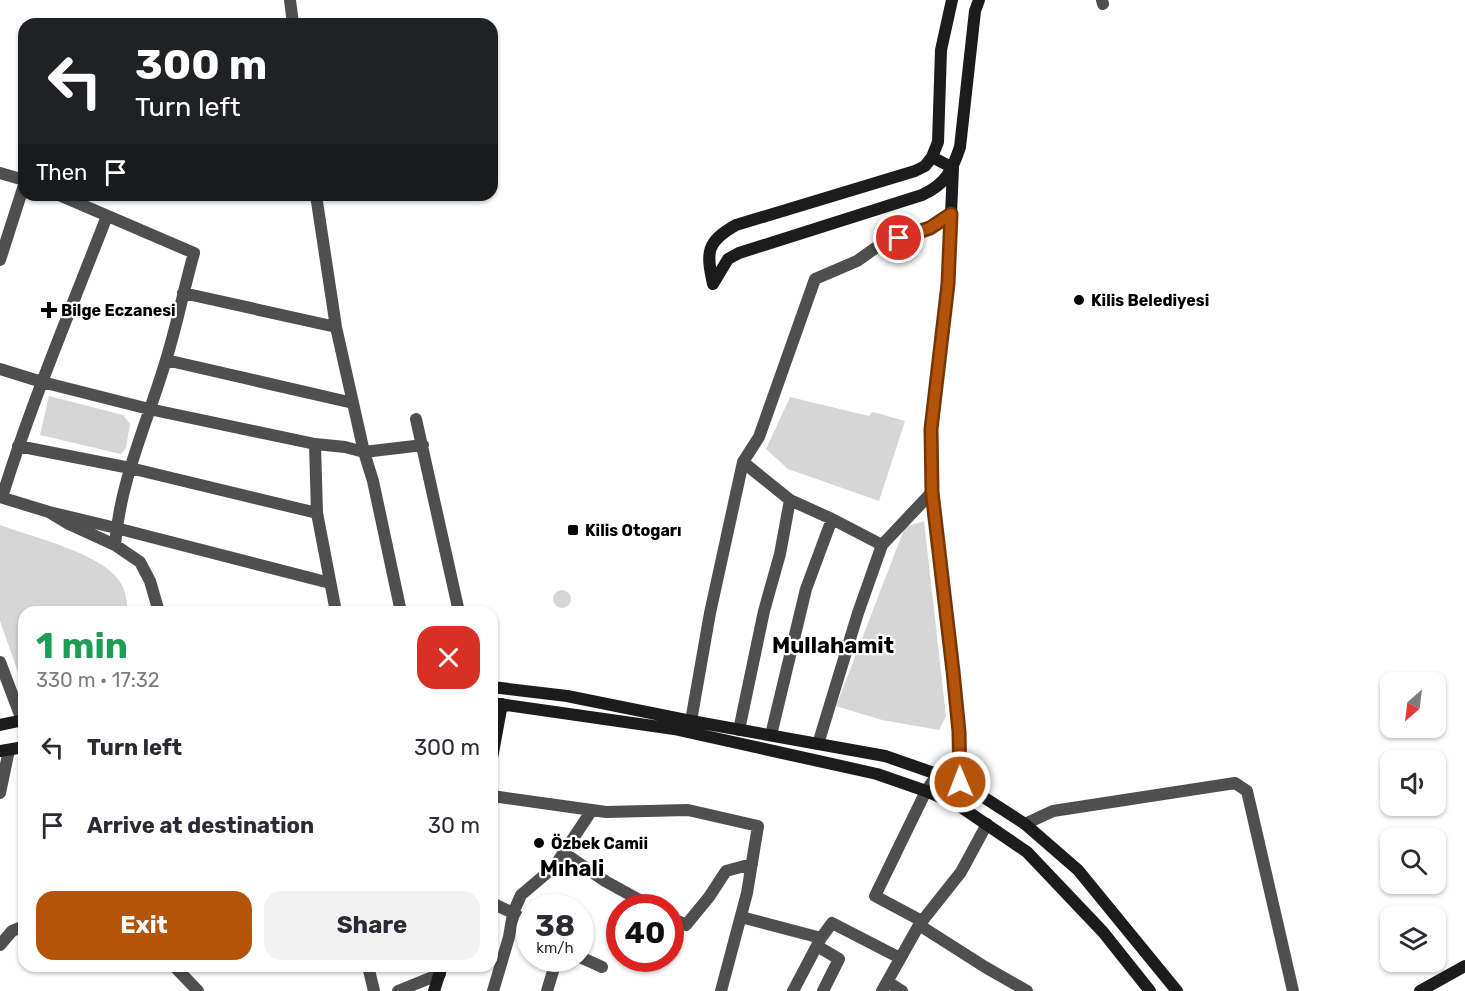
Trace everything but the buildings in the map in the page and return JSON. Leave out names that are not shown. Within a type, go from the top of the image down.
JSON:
[{"type":"street","points":[[290,0],[292,18]]},
{"type":"street","points":[[952,0],[941,50],[938,141],[932,158],[925,166],[915,171],[736,225],[720,234],[712,244],[708,261],[713,284],[728,259],[739,253],[922,195],[936,189],[953,168]]},
{"type":"street","points":[[958,805],[959,732],[932,492],[931,429],[948,284],[953,168],[960,147],[975,11],[979,0]]},
{"type":"street","points":[[932,158],[953,168]]},
{"type":"street","points":[[0,173],[18,178]]},
{"type":"street","points":[[0,260],[19,201]]},
{"type":"street","points":[[73,201],[195,253],[166,360],[130,468],[116,528],[115,545]]},
{"type":"street","points":[[317,201],[336,327],[364,452],[373,481],[399,606]]},
{"type":"street","points":[[691,721],[710,612],[743,462],[759,436],[815,279],[857,261],[884,242],[930,228],[951,214]]},
{"type":"street","points":[[107,216],[42,382],[1,497],[49,512],[330,583]]},
{"type":"street","points":[[183,293],[336,327]]},
{"type":"street","points":[[166,360],[353,403]]},
{"type":"street","points":[[0,369],[149,409],[315,444],[345,447],[364,452],[423,445]]},
{"type":"street","points":[[417,419],[458,606]]},
{"type":"street","points":[[315,444],[318,513],[335,606]]},
{"type":"street","points":[[18,446],[130,468],[318,513]]},
{"type":"street","points":[[743,462],[790,500],[882,545]]},
{"type":"street","points":[[818,744],[858,613],[882,545],[932,492]]},
{"type":"street","points":[[739,730],[764,611],[780,554],[790,500]]},
{"type":"street","points":[[49,512],[115,545],[140,562],[150,581],[157,606]]},
{"type":"street","points":[[771,735],[806,589],[832,519]]},
{"type":"street","points":[[0,662],[18,707]]},
{"type":"street","points":[[498,688],[567,696],[885,756],[960,782],[1025,824],[1078,870],[1177,991]]},
{"type":"street","points":[[498,704],[674,729],[877,774],[958,805],[1027,852],[1103,932],[1150,991]]},
{"type":"street","points":[[0,725],[18,721]]},
{"type":"street","points":[[0,793],[5,750]]},
{"type":"street","points":[[919,925],[920,920],[875,896],[926,791],[938,774]]},
{"type":"street","points":[[1025,824],[1053,811],[1235,783],[1248,791],[1293,991]]},
{"type":"street","points":[[498,797],[592,810],[688,810],[758,826],[741,917],[722,991]]},
{"type":"street","points":[[493,991],[509,937],[513,913],[521,895],[554,867],[592,810]]},
{"type":"street","points":[[902,991],[885,986],[919,925],[961,872],[987,824]]},
{"type":"street","points":[[564,853],[630,894]]},
{"type":"street","points":[[684,924],[686,925],[709,897],[726,871],[752,864]]},
{"type":"street","points":[[498,906],[516,915]]},
{"type":"street","points":[[741,917],[819,942],[839,959],[823,991]]},
{"type":"street","points":[[793,991],[819,942],[832,923],[900,958]]},
{"type":"street","points":[[919,925],[1027,991]]},
{"type":"street","points":[[0,945],[12,931],[18,928]]},
{"type":"street","points":[[594,963],[602,967]]},
{"type":"street","points":[[1420,991],[1465,966]]},
{"type":"street","points":[[180,972],[198,991]]},
{"type":"street","points":[[186,979],[189,972]]},
{"type":"street","points":[[369,972],[374,991]]},
{"type":"street","points":[[398,991],[437,972]]},
{"type":"street","points":[[434,991],[440,972]]},
{"type":"street","points":[[548,991],[553,972]]},
{"type":"shaded area","points":[[49,396],[123,415],[130,424],[126,448],[121,454],[40,435]]},
{"type":"shaded area","points":[[790,397],[869,416],[873,412],[905,421],[879,501],[788,469],[766,449]]},
{"type":"shaded area","points":[[924,521],[946,716],[939,730],[882,720],[836,706],[905,527]]},
{"type":"shaded area","points":[[0,525],[67,548],[101,564],[114,574],[122,585],[127,602],[127,606],[18,606],[18,672],[0,621]]},
{"type":"shaded area","points":[[558,590],[566,590],[571,595],[569,606],[558,608],[553,603],[553,595]]},
{"type":"place","name":"Kilis Belediyesi","points":[[1079,300]]},
{"type":"place","name":"Bilge Eczanesi","points":[[49,310]]},
{"type":"place","name":"Kilis Otogarı","points":[[573,530]]},
{"type":"place","name":"Özbek Camii","points":[[539,843]]},
{"type":"district","name":"Mullahamit","points":[[833,645]]},
{"type":"district","name":"Mıhali","points":[[572,868]]},
{"type":"route","points":[[899,238],[930,228],[951,214],[948,284],[931,429],[932,492],[959,732],[960,782]]}]
